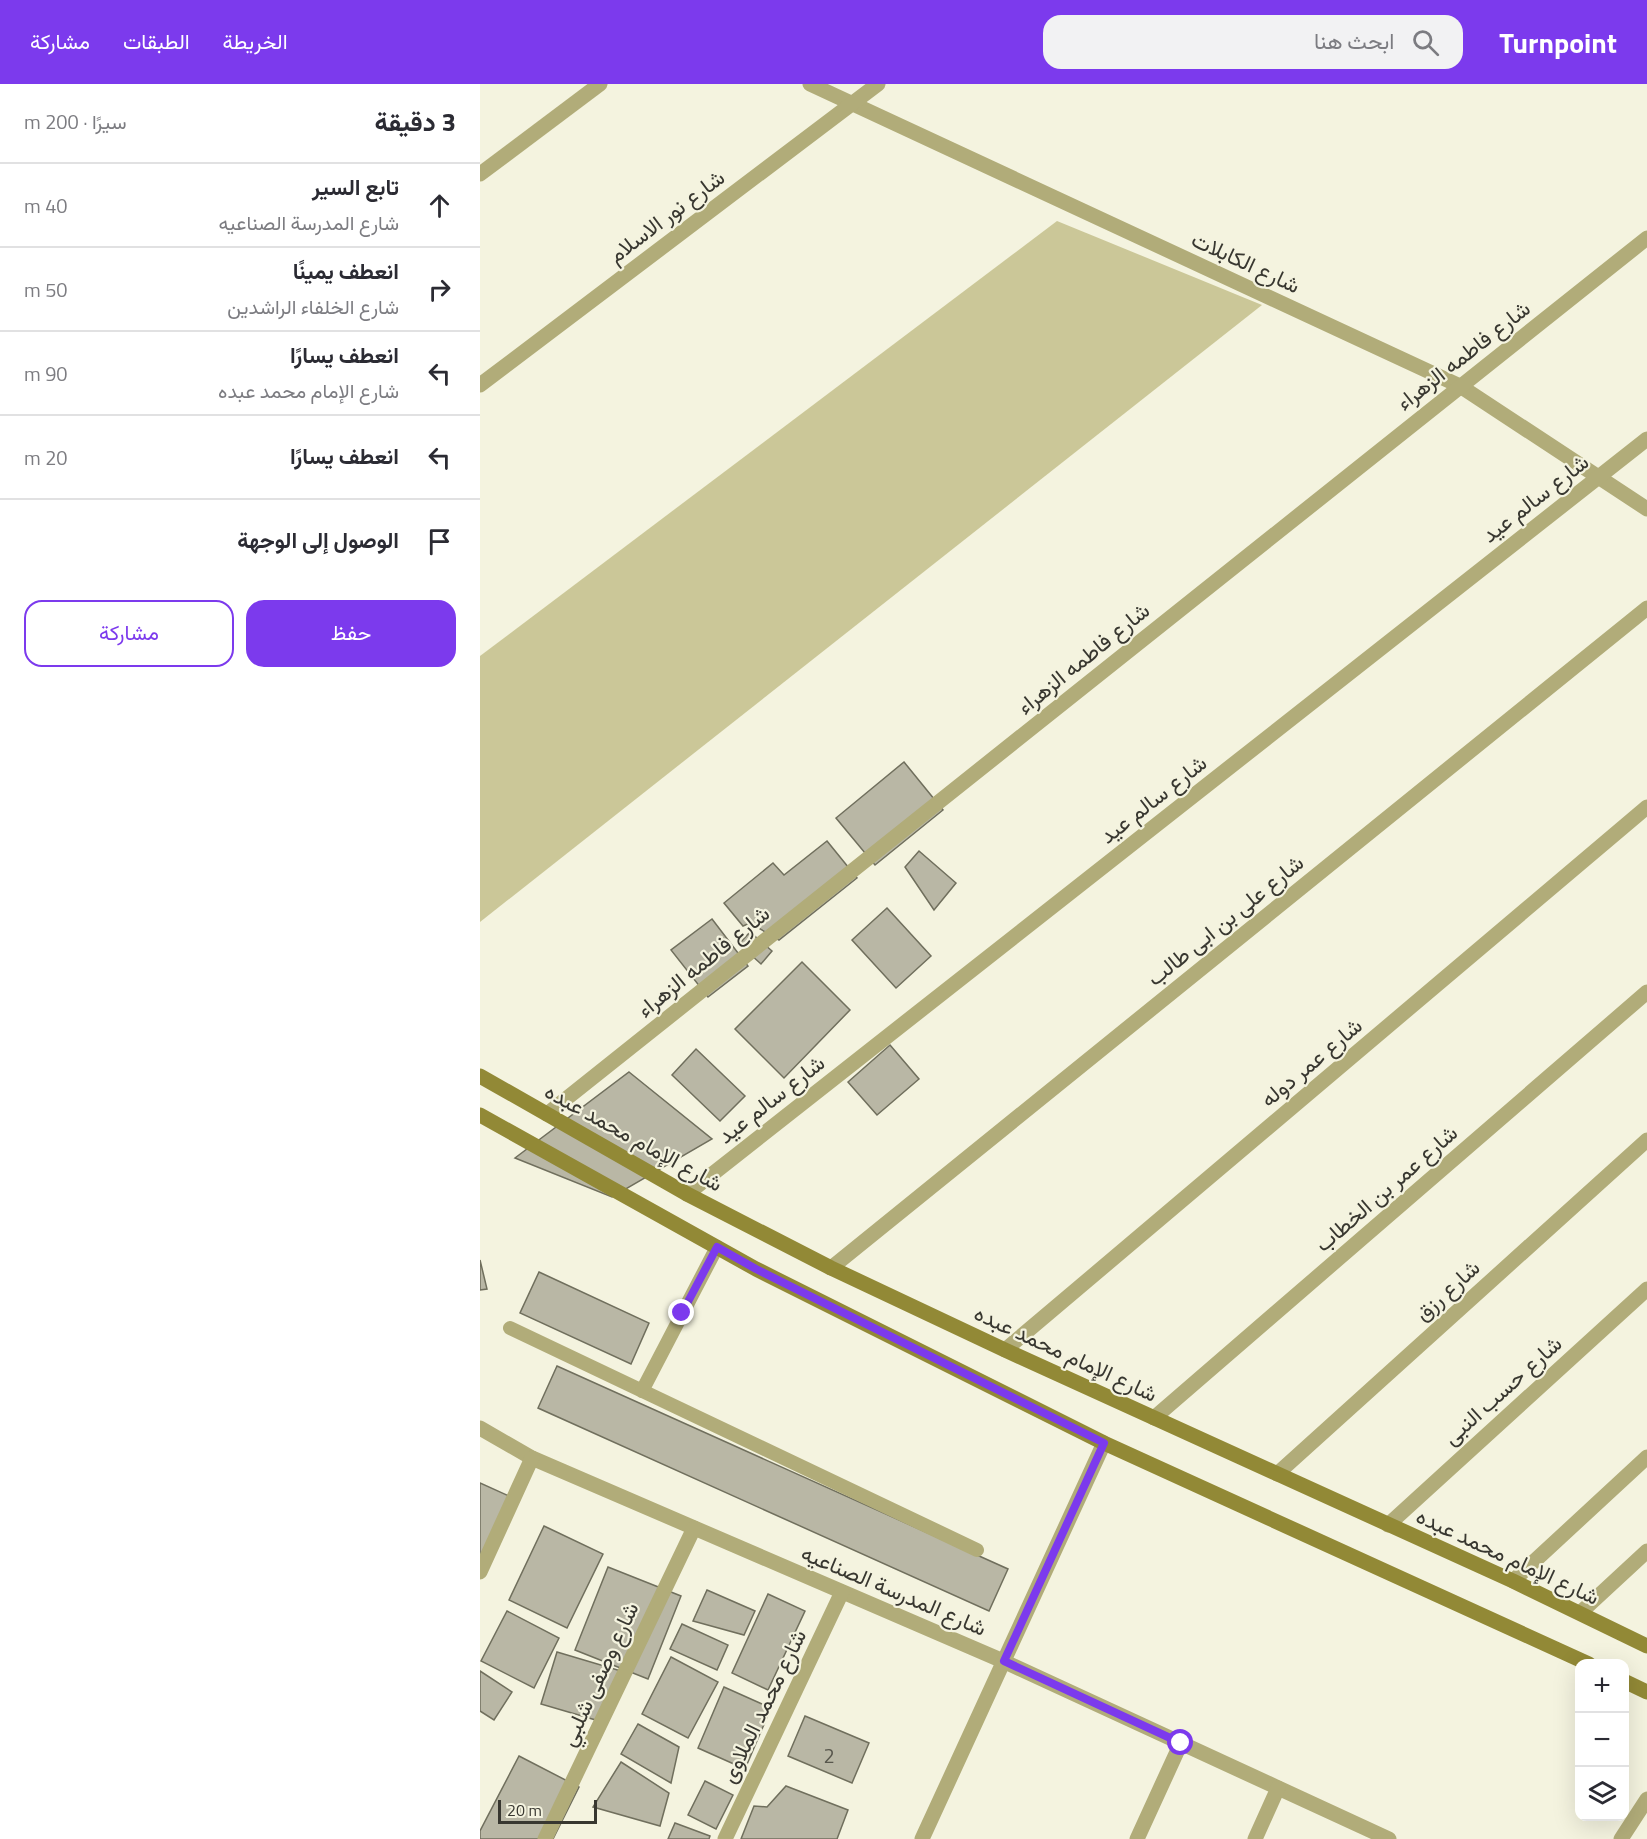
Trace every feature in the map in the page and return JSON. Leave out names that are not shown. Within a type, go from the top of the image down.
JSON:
[{"type":"main road","name":"شارع الإمام محمد عبده","points":[[480,1076],[687,1194],[831,1268],[1005,1350],[1513,1581],[1647,1646]]},
{"type":"main road","points":[[480,1115],[756,1269],[1104,1443],[1578,1659]]},
{"type":"main road","points":[[1629,1683],[1647,1692]]},
{"type":"street","points":[[480,174],[600,84]]},
{"type":"street","name":"شارع الكابلات","points":[[810,84],[1460,386],[1647,509]]},
{"type":"street","name":"شارع نور الاسلام","points":[[480,385],[878,84]]},
{"type":"street","name":"شارع فاطمه الزهراء","points":[[547,1114],[1647,238]]},
{"type":"street","name":"شارع سالم عيد","points":[[687,1194],[1647,439]]},
{"type":"street","name":"شارع على بن ابى طالب","points":[[831,1268],[1647,608]]},
{"type":"street","name":"شارع عمر دوله","points":[[1005,1350],[1647,807]]},
{"type":"street","name":"شارع عمر بن الخطاب","points":[[1154,1418],[1647,992]]},
{"type":"street","name":"شارع رزق","points":[[1277,1474],[1647,1140]]},
{"type":"street","name":"شارع حسب النبى","points":[[1388,1525],[1647,1289]]},
{"type":"street","name":"شارع المدرسة الصناعيه","points":[[480,1428],[532,1458],[1004,1661],[1389,1839]]},
{"type":"street","points":[[922,1839],[1104,1443]]},
{"type":"street","points":[[1513,1581],[1647,1457]]},
{"type":"street","points":[[480,1572],[532,1458]]},
{"type":"street","name":"شارع وصفى شلبي","points":[[545,1839],[694,1528]]},
{"type":"street","points":[[1580,1613],[1647,1551]]},
{"type":"street","name":"شارع محمد الملاوى","points":[[725,1839],[842,1592]]},
{"type":"street","points":[[1137,1839],[1181,1743]]},
{"type":"street","points":[[1255,1839],[1278,1788]]},
{"type":"street","points":[[1621,1839],[1647,1799]]},
{"type":"lane","points":[[642,1391],[717,1247]]},
{"type":"lane","points":[[510,1328],[977,1550]]},
{"type":"shaded area","points":[[1057,221],[1262,305],[480,922],[480,656]]},
{"type":"building","points":[[904,762],[943,810],[875,865],[836,818]]},
{"type":"building","points":[[827,841],[857,878],[779,940],[750,923],[743,926],[724,903],[773,863],[784,875]]},
{"type":"building","points":[[919,851],[956,883],[934,910],[905,867]]},
{"type":"building","points":[[887,908],[931,956],[896,988],[852,940]]},
{"type":"building","points":[[712,919],[748,966],[708,997],[671,950]]},
{"type":"building","points":[[750,932],[772,951],[761,964],[739,944]]},
{"type":"building","points":[[802,962],[850,1010],[784,1078],[735,1029]]},
{"type":"building","points":[[890,1045],[919,1079],[877,1115],[848,1082]]},
{"type":"building","points":[[696,1049],[745,1096],[720,1121],[672,1075]]},
{"type":"building","points":[[629,1072],[712,1139],[612,1197],[515,1158]]},
{"type":"building","points":[[480,1260],[487,1289],[480,1290]]},
{"type":"building","points":[[539,1272],[649,1323],[631,1364],[520,1313]]},
{"type":"building","points":[[557,1366],[1008,1569],[989,1611],[538,1408]]},
{"type":"building","points":[[480,1483],[511,1497],[480,1560]]},
{"type":"building","points":[[544,1526],[603,1554],[567,1628],[509,1600]]},
{"type":"building","points":[[608,1567],[681,1596],[648,1679],[575,1650]]},
{"type":"building","points":[[707,1590],[755,1611],[744,1635],[693,1621]]},
{"type":"building","points":[[768,1594],[805,1611],[768,1690],[732,1673]]},
{"type":"building","points":[[507,1611],[559,1638],[534,1688],[481,1661]]},
{"type":"building","points":[[682,1624],[728,1645],[717,1670],[670,1649]]},
{"type":"building","points":[[557,1652],[621,1671],[606,1723],[541,1704]]},
{"type":"building","points":[[671,1657],[718,1682],[688,1738],[642,1714]]},
{"type":"building","points":[[480,1671],[512,1692],[494,1720],[480,1711]]},
{"type":"building","points":[[724,1687],[771,1708],[745,1769],[698,1748]]},
{"type":"building","points":[[805,1716],[869,1743],[852,1783],[788,1756]]},
{"type":"building","points":[[638,1724],[679,1747],[671,1783],[621,1754]]},
{"type":"building","points":[[519,1756],[579,1787],[553,1839],[480,1839],[480,1831]]},
{"type":"building","points":[[621,1762],[669,1793],[660,1826],[593,1807]]},
{"type":"building","points":[[705,1781],[733,1795],[716,1829],[688,1815]]},
{"type":"building","points":[[786,1786],[848,1810],[837,1839],[741,1839],[754,1806],[767,1807]]},
{"type":"building","points":[[675,1823],[710,1836],[709,1839],[668,1839]]},
{"type":"route","points":[[682,1313],[717,1247],[756,1269],[1104,1443],[1004,1661],[1181,1743]]}]
